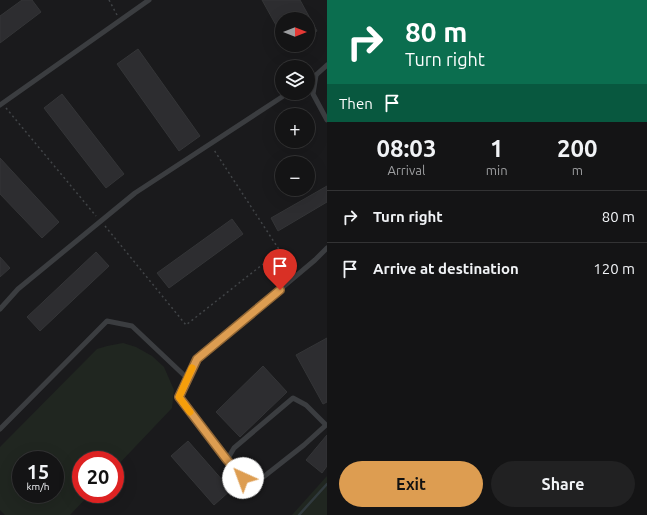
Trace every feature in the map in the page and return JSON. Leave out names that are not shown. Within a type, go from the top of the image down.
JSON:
[{"type":"lane","points":[[1,104],[149,0]]},
{"type":"lane","points":[[327,65],[316,75],[312,94],[327,120]]},
{"type":"lane","points":[[0,309],[18,289],[135,193],[277,100]]},
{"type":"lane","points":[[227,460],[234,448],[293,398],[306,405],[326,425],[304,445],[252,486],[227,460],[179,397],[197,359],[315,260],[327,248]]},
{"type":"lane","points":[[0,429],[107,321],[132,326],[187,378]]},
{"type":"path","points":[[109,0],[120,21]]},
{"type":"path","points":[[1,104],[186,325],[280,251],[210,144]]},
{"type":"shaded area","points":[[123,343],[136,347],[152,356],[164,367],[174,390],[172,408],[124,459],[124,451],[72,451],[72,503],[81,503],[70,515],[5,515],[0,510],[0,447],[97,349]]},
{"type":"shaded area","points":[[327,476],[327,515],[292,515]]},
{"type":"building","points":[[22,0],[32,0],[41,12],[0,43],[0,16]]},
{"type":"building","points":[[262,0],[300,0],[307,12],[275,12],[275,23]]},
{"type":"building","points":[[138,49],[200,136],[179,151],[117,64]]},
{"type":"building","points":[[62,94],[124,174],[106,188],[44,108]]},
{"type":"building","points":[[0,158],[59,222],[42,238],[0,194]]},
{"type":"building","points":[[327,186],[327,202],[278,231],[271,218],[310,196],[315,196],[315,193]]},
{"type":"building","points":[[232,219],[243,234],[169,288],[157,273]]},
{"type":"building","points":[[96,252],[109,266],[40,331],[27,317]]},
{"type":"building","points":[[0,257],[10,268],[0,277]]},
{"type":"building","points":[[327,338],[327,402],[323,404],[296,355]]},
{"type":"building","points":[[263,366],[287,392],[240,437],[216,412]]},
{"type":"building","points":[[327,435],[327,466],[322,473],[306,460]]},
{"type":"building","points":[[188,441],[231,490],[214,505],[171,456]]},
{"type":"waterway","points":[[299,515],[327,484]]},
{"type":"slow traffic","points":[[190,412],[179,397],[192,368]]},
{"type":"route","points":[[243,478],[227,460],[179,397],[197,359],[280,290]]}]
